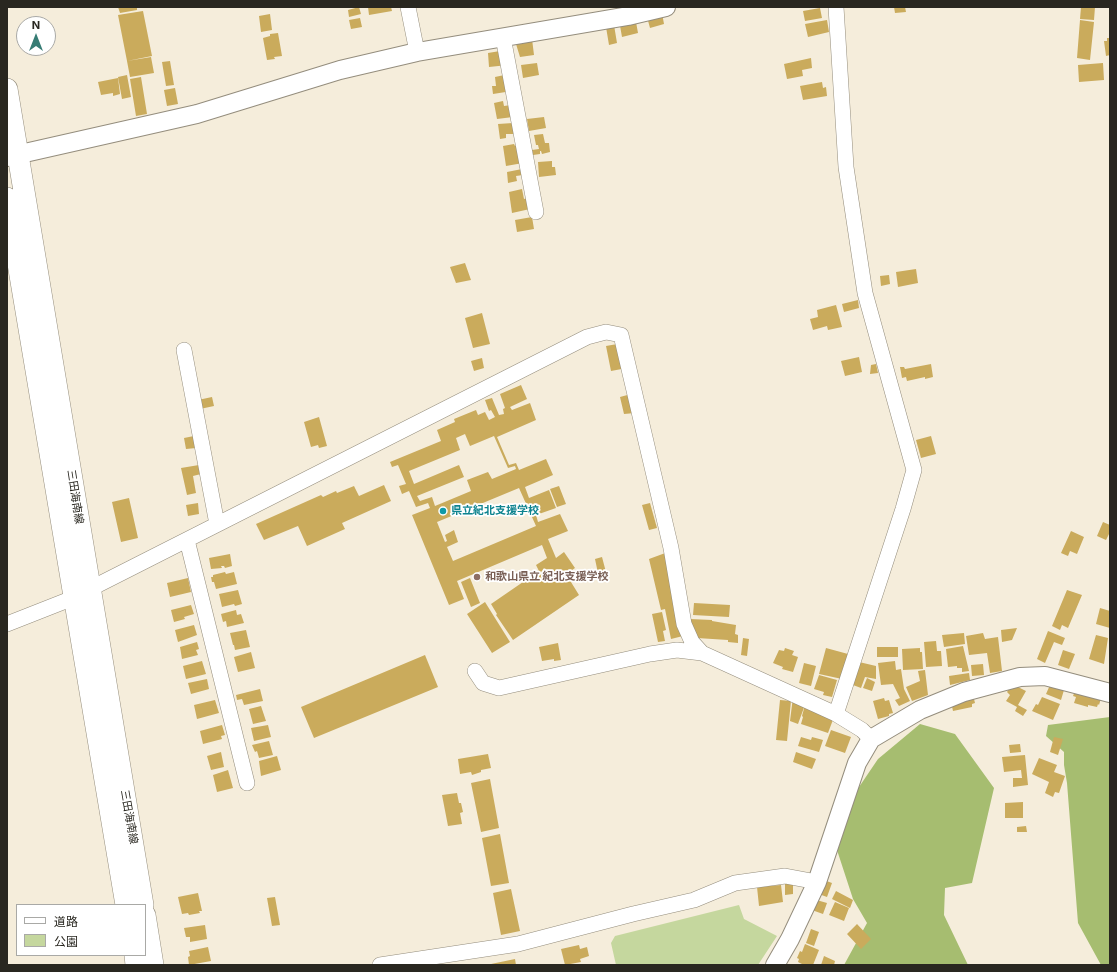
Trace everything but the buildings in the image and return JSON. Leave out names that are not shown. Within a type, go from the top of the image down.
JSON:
[{"type":"main road","name":"三田海南線","points":[[7,89],[13,156],[82,592],[126,904]]},
{"type":"main road","name":"三田海南線","points":[[7,198],[143,904]]},
{"type":"main road","points":[[146,921],[153,965]]},
{"type":"street","points":[[408,7],[417,52]]},
{"type":"street","points":[[13,156],[197,114],[340,70],[417,52],[628,16],[666,7]]},
{"type":"street","points":[[836,7],[846,167],[865,293],[914,470],[903,509],[836,714]]},
{"type":"street","points":[[503,37],[536,212]]},
{"type":"street","points":[[7,624],[82,592],[587,337],[606,332],[621,335],[671,548],[684,624],[692,642],[702,653]]},
{"type":"street","points":[[184,350],[217,524]]},
{"type":"street","points":[[187,540],[247,783]]},
{"type":"street","points":[[475,671],[483,683],[499,688],[650,654],[677,650],[702,653],[836,714],[862,730],[870,739]]},
{"type":"street","points":[[775,965],[790,939],[817,882],[858,763],[870,739],[920,710],[964,692],[1020,677],[1046,676],[1110,693]]},
{"type":"street","points":[[380,965],[518,944],[694,900],[735,883],[785,876],[817,882]]},
{"type":"green space","points":[[1110,717],[1110,965],[1101,965],[1078,923],[1064,752],[1046,736],[1048,725]]},
{"type":"green space","points":[[920,724],[955,734],[994,788],[972,883],[945,888],[944,915],[968,965],[844,965],[867,923],[853,899],[837,850],[857,790],[878,759]]},
{"type":"green space","points":[[739,905],[744,919],[777,936],[758,965],[616,965],[611,943],[615,936]]},
{"type":"place","name":"県立紀北支援学校","points":[[443,511]]},
{"type":"place","name":"和歌山県立 紀北支援学校","points":[[477,577]]}]
